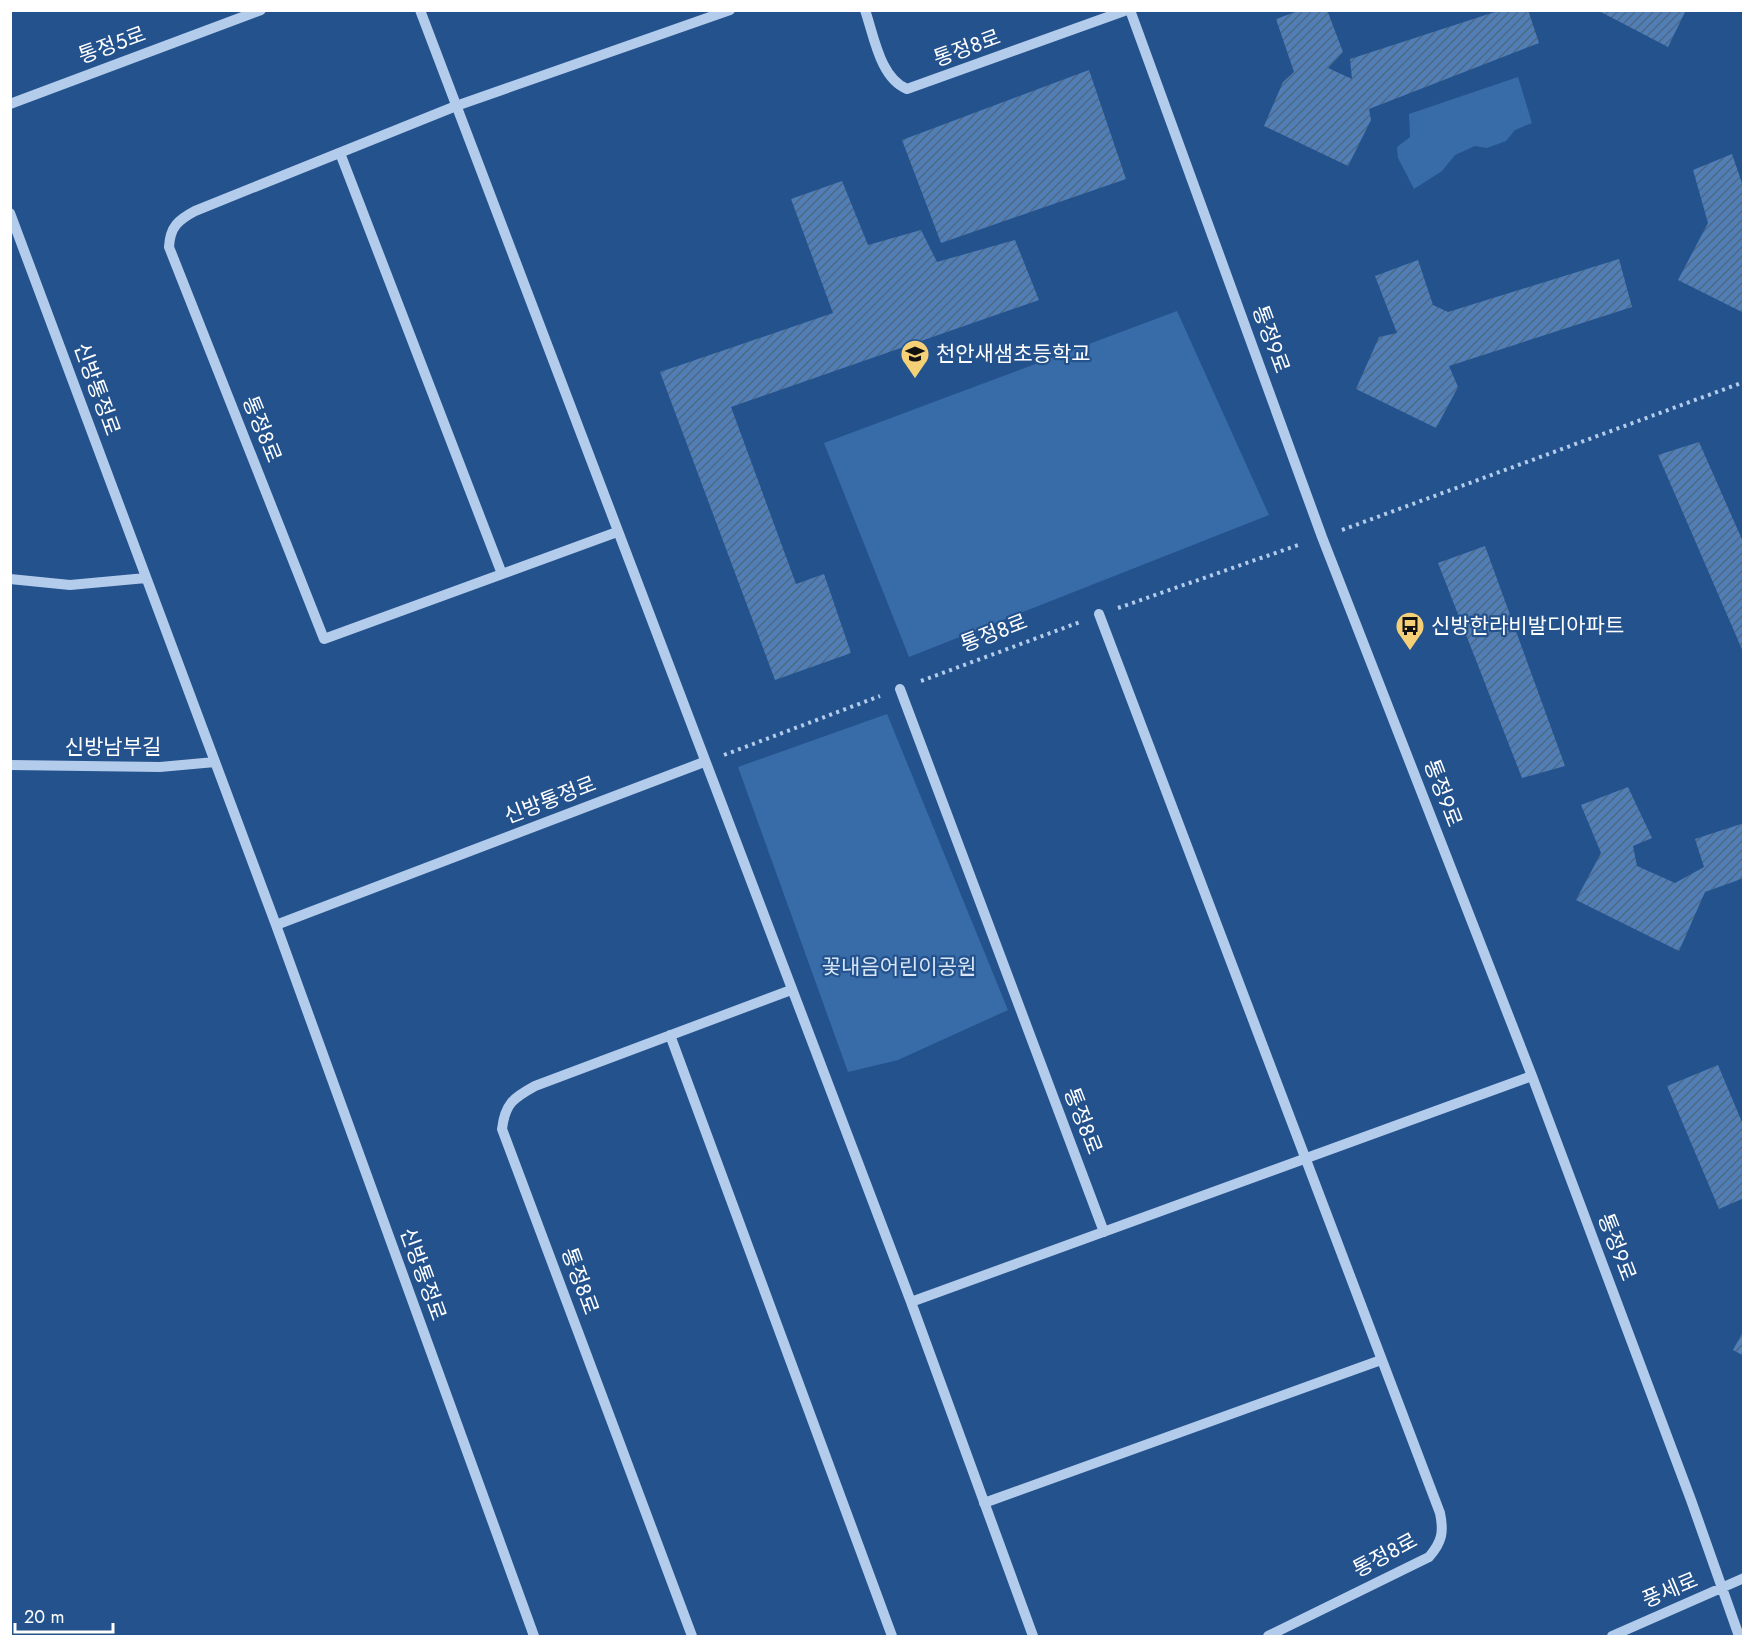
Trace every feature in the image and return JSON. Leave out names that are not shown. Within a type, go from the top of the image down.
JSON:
[{"type":"street","name":"통정5로","points":[[10,104],[261,10]]},
{"type":"street","points":[[420,10],[911,1302],[1033,1636]]},
{"type":"street","name":"통정8로","points":[[617,532],[324,639],[169,247],[170,232],[178,220],[456,106],[730,10]]},
{"type":"street","name":"통정8로","points":[[865,10],[887,73],[894,84],[907,89],[1129,10]]},
{"type":"street","name":"통정9로","points":[[1129,10],[1322,537],[1532,1076],[1724,1588],[1739,1636]]},
{"type":"street","points":[[340,153],[502,574]]},
{"type":"street","name":"신방통정로","points":[[10,213],[276,925],[534,1636]]},
{"type":"street","points":[[10,579],[70,585],[146,578]]},
{"type":"street","name":"통정8로","points":[[1099,614],[1440,1513],[1443,1531],[1439,1545],[1429,1557],[1268,1636]]},
{"type":"street","name":"통정8로","points":[[900,689],[1104,1232]]},
{"type":"street","name":"신방남부길","points":[[10,765],[160,767],[215,762]]},
{"type":"street","name":"신방통정로","points":[[276,925],[704,762]]},
{"type":"street","name":"통정8로","points":[[692,1636],[502,1129],[504,1112],[516,1096],[535,1086],[791,990]]},
{"type":"street","points":[[670,1035],[892,1636]]},
{"type":"street","points":[[911,1302],[1532,1076]]},
{"type":"street","points":[[984,1503],[1381,1360]]},
{"type":"street","name":"풍세로","points":[[1612,1636],[1743,1578]]},
{"type":"path","points":[[1099,614],[1322,537],[1743,382]]},
{"type":"path","name":"통정8로","points":[[900,689],[1099,614]]},
{"type":"path","points":[[704,762],[900,689]]},
{"type":"green space","points":[[1518,77],[1532,123],[1515,130],[1506,141],[1487,148],[1475,146],[1455,155],[1442,171],[1414,189],[1398,158],[1397,147],[1410,137],[1409,114]]},
{"type":"green space","points":[[1177,311],[1269,515],[909,657],[824,443]]},
{"type":"green space","name":"꽃내음어린이공원","points":[[887,714],[1008,1010],[898,1060],[848,1072],[738,767]]},
{"type":"building","points":[[1301,10],[1327,10],[1343,52],[1328,68],[1352,79],[1350,59],[1501,10],[1528,10],[1539,43],[1369,109],[1371,120],[1348,166],[1264,126],[1283,82],[1294,72],[1276,19]]},
{"type":"building","points":[[1597,10],[1686,10],[1668,47]]},
{"type":"building","points":[[1089,70],[1126,179],[941,243],[902,140]]},
{"type":"building","points":[[1732,154],[1744,189],[1744,313],[1678,280],[1708,223],[1693,170]]},
{"type":"building","points":[[842,181],[868,245],[921,230],[937,262],[1015,240],[1039,300],[731,407],[796,584],[824,574],[851,653],[775,680],[660,372],[833,313],[791,199]]},
{"type":"building","points":[[1619,259],[1632,307],[1449,366],[1458,387],[1436,428],[1356,389],[1379,337],[1397,333],[1375,276],[1418,260],[1433,305],[1448,312]]},
{"type":"building","points":[[1699,442],[1744,544],[1744,654],[1658,455]]},
{"type":"building","points":[[1485,546],[1565,766],[1522,778],[1438,563]]},
{"type":"building","points":[[1628,787],[1652,838],[1633,846],[1637,866],[1675,883],[1704,867],[1695,839],[1744,823],[1744,878],[1705,892],[1679,951],[1576,900],[1601,853],[1581,805]]},
{"type":"building","points":[[1718,1065],[1744,1127],[1744,1198],[1719,1209],[1667,1086]]},
{"type":"building","points":[[1744,1330],[1744,1356],[1733,1350]]},
{"type":"place","name":"천안새샘초등학교","points":[[915,380]]},
{"type":"place","name":"신방한라비발디아파트","points":[[1410,652]]}]
